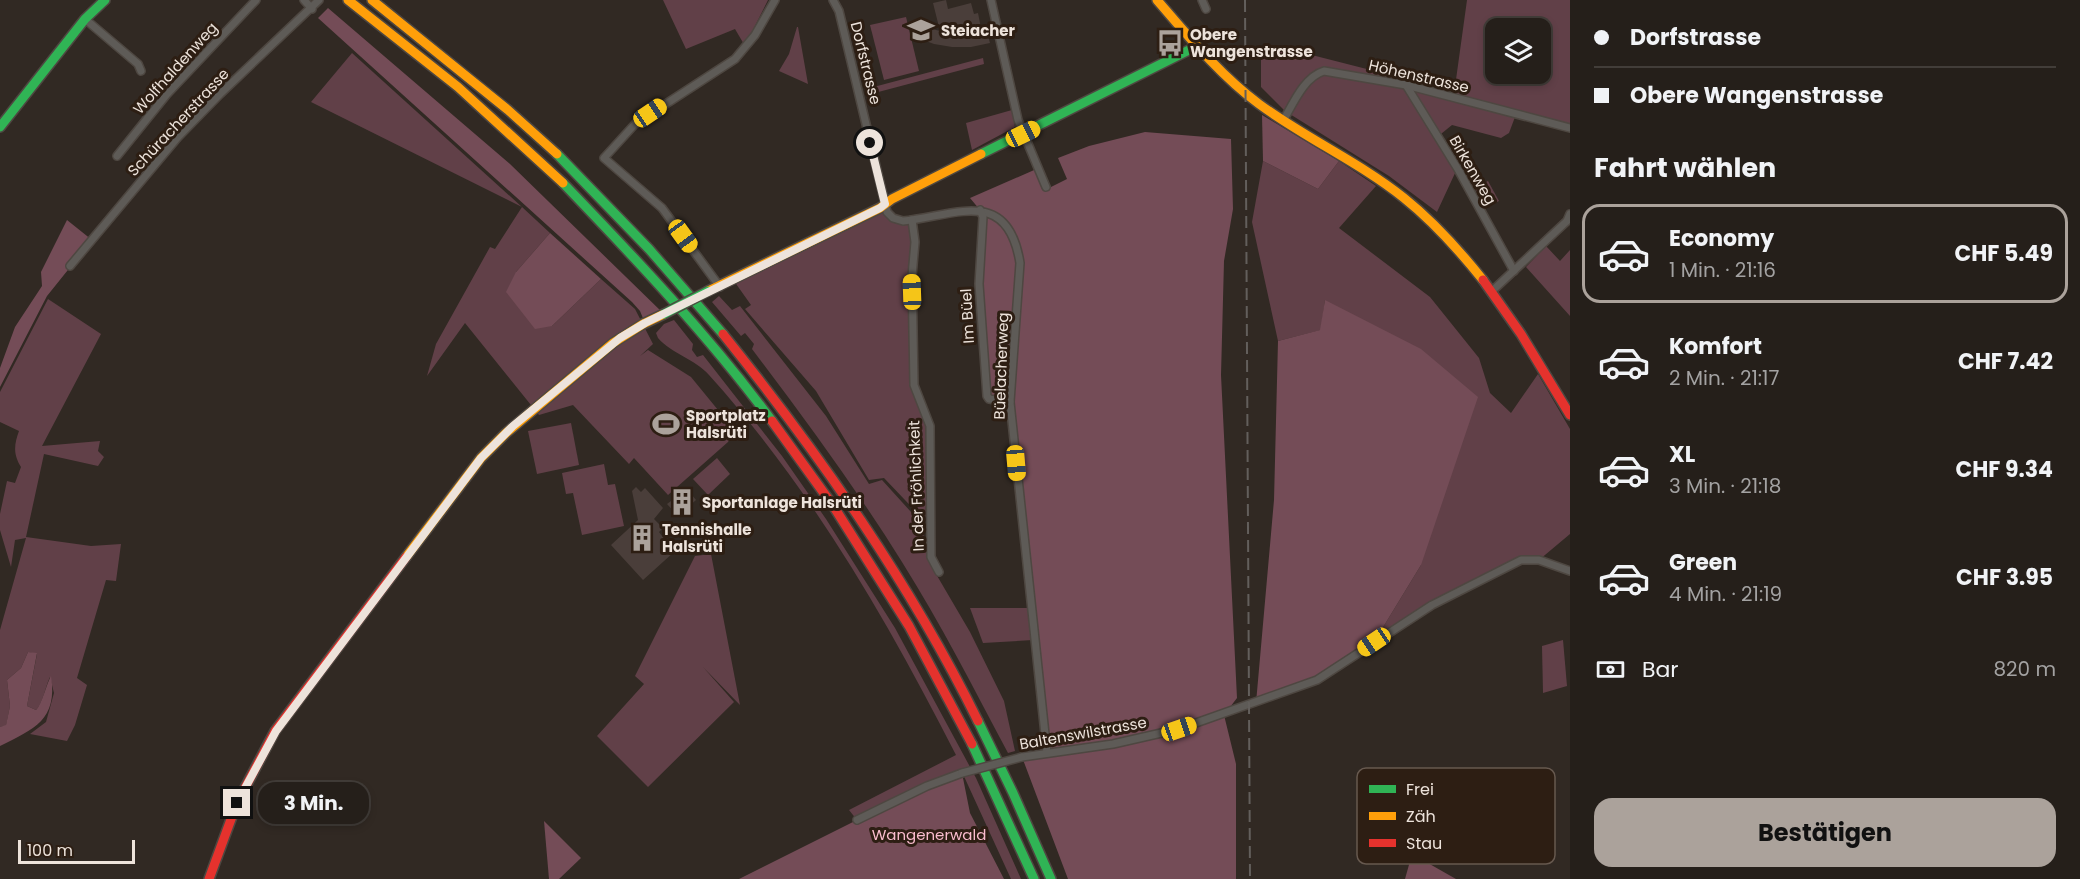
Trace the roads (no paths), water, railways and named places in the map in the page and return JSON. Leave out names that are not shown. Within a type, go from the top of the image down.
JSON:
[{"type":"main road","points":[[0,127],[85,19],[105,0]]},
{"type":"main road","points":[[348,0],[435,68],[563,184],[667,293],[749,391],[825,495],[894,603],[972,744],[1034,879]]},
{"type":"main road","points":[[372,0],[511,113]]},
{"type":"main road","points":[[385,0],[479,80],[605,203],[671,274],[743,358],[819,459],[886,558],[946,661],[1005,776],[1051,879]]},
{"type":"main road","points":[[1157,0],[1232,82],[1283,121],[1380,181],[1413,205],[1454,245],[1491,292],[1570,415]]},
{"type":"main road","points":[[209,879],[240,795],[276,731],[481,458],[513,426],[612,344],[664,314],[1197,46]]},
{"type":"street","name":"Wolfhaldenweg","points":[[117,156],[167,94],[256,0]]},
{"type":"street","points":[[304,0],[316,4]]},
{"type":"street","points":[[720,287],[662,208],[604,158],[635,124],[735,59],[755,35],[775,0]]},
{"type":"street","name":"Dorfstrasse","points":[[833,0],[839,11],[885,204]]},
{"type":"street","points":[[991,0],[1023,134],[1046,187]]},
{"type":"street","points":[[1202,0],[1206,9]]},
{"type":"street","name":"Schüracherstrasse","points":[[70,266],[178,137],[219,94],[316,4]]},
{"type":"street","points":[[85,19],[138,64],[141,72]]},
{"type":"street","name":"Höhenstrasse","points":[[1283,121],[1307,82],[1317,73],[1324,71],[1406,85],[1570,128]]},
{"type":"street","name":"Birkenweg","points":[[1406,85],[1459,171],[1514,271]]},
{"type":"street","points":[[885,204],[887,212],[893,218],[903,221],[980,210]]},
{"type":"street","name":"Im Büel","points":[[980,210],[983,217],[979,284],[987,396],[990,399],[1010,402]]},
{"type":"street","name":"Büelacherweg","points":[[980,210],[1000,219],[1008,226],[1018,248],[1020,263],[1010,402],[1047,753]]},
{"type":"street","points":[[1491,292],[1569,219]]},
{"type":"street","name":"In der Fröhlichkeit","points":[[912,220],[915,242],[912,276],[914,385],[930,426],[931,557],[939,572]]},
{"type":"street","name":"Baltenswilstrasse","points":[[857,820],[927,786],[962,773],[1022,757],[1113,744],[1179,729],[1317,680],[1432,605],[1514,563],[1539,560],[1570,571]]},
{"type":"railway","points":[[1245,0],[1250,879]]},
{"type":"place","name":"Steiacher","points":[[921,30]]},
{"type":"place","name":"Obere Wangenstrasse","points":[[1170,43]]},
{"type":"place","name":"Sportplatz Halsrüti","points":[[666,424]]},
{"type":"place","name":"Sportanlage Halsrüti","points":[[682,502]]},
{"type":"place","name":"Tennishalle Halsrüti","points":[[642,538]]},
{"type":"park label","name":"Wangenerwald","points":[[929,834]]}]
